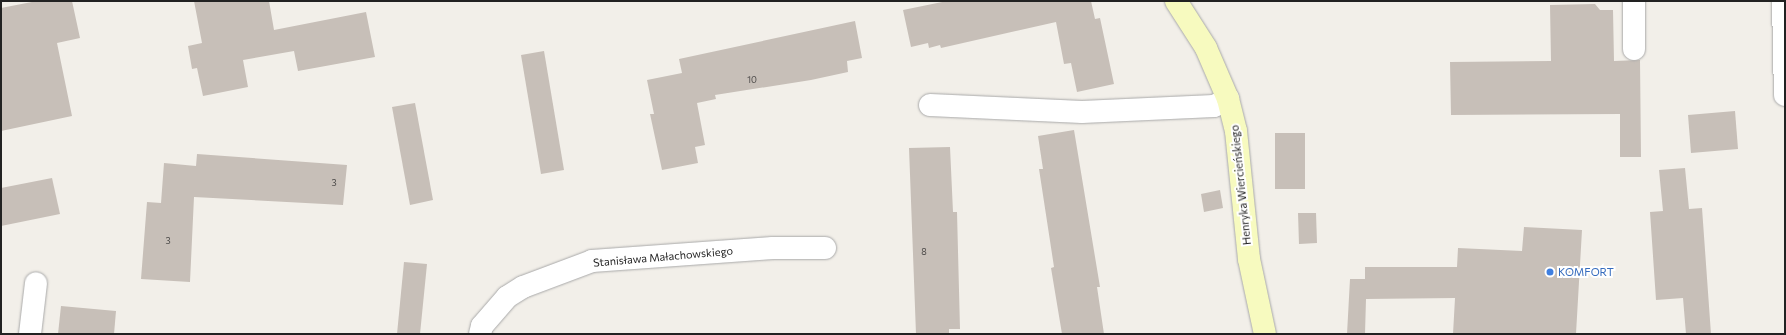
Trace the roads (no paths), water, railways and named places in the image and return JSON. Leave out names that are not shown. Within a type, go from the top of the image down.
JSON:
[{"type":"street","name":"Henryka Wiercieńskiego","points":[[1176,1],[1206,48],[1228,99],[1237,138],[1249,259],[1265,334]]},
{"type":"street","points":[[1634,1],[1634,49]]},
{"type":"street","points":[[1783,1],[1785,95]]},
{"type":"street","points":[[930,105],[1082,112],[1214,106],[1228,99]]},
{"type":"street","name":"Stanisława Małachowskiego","points":[[480,334],[482,326],[507,297],[524,287],[592,261],[773,248],[825,248]]},
{"type":"street","points":[[30,334],[36,283]]},
{"type":"place","name":"KOMFORT","points":[[1550,272]]}]
